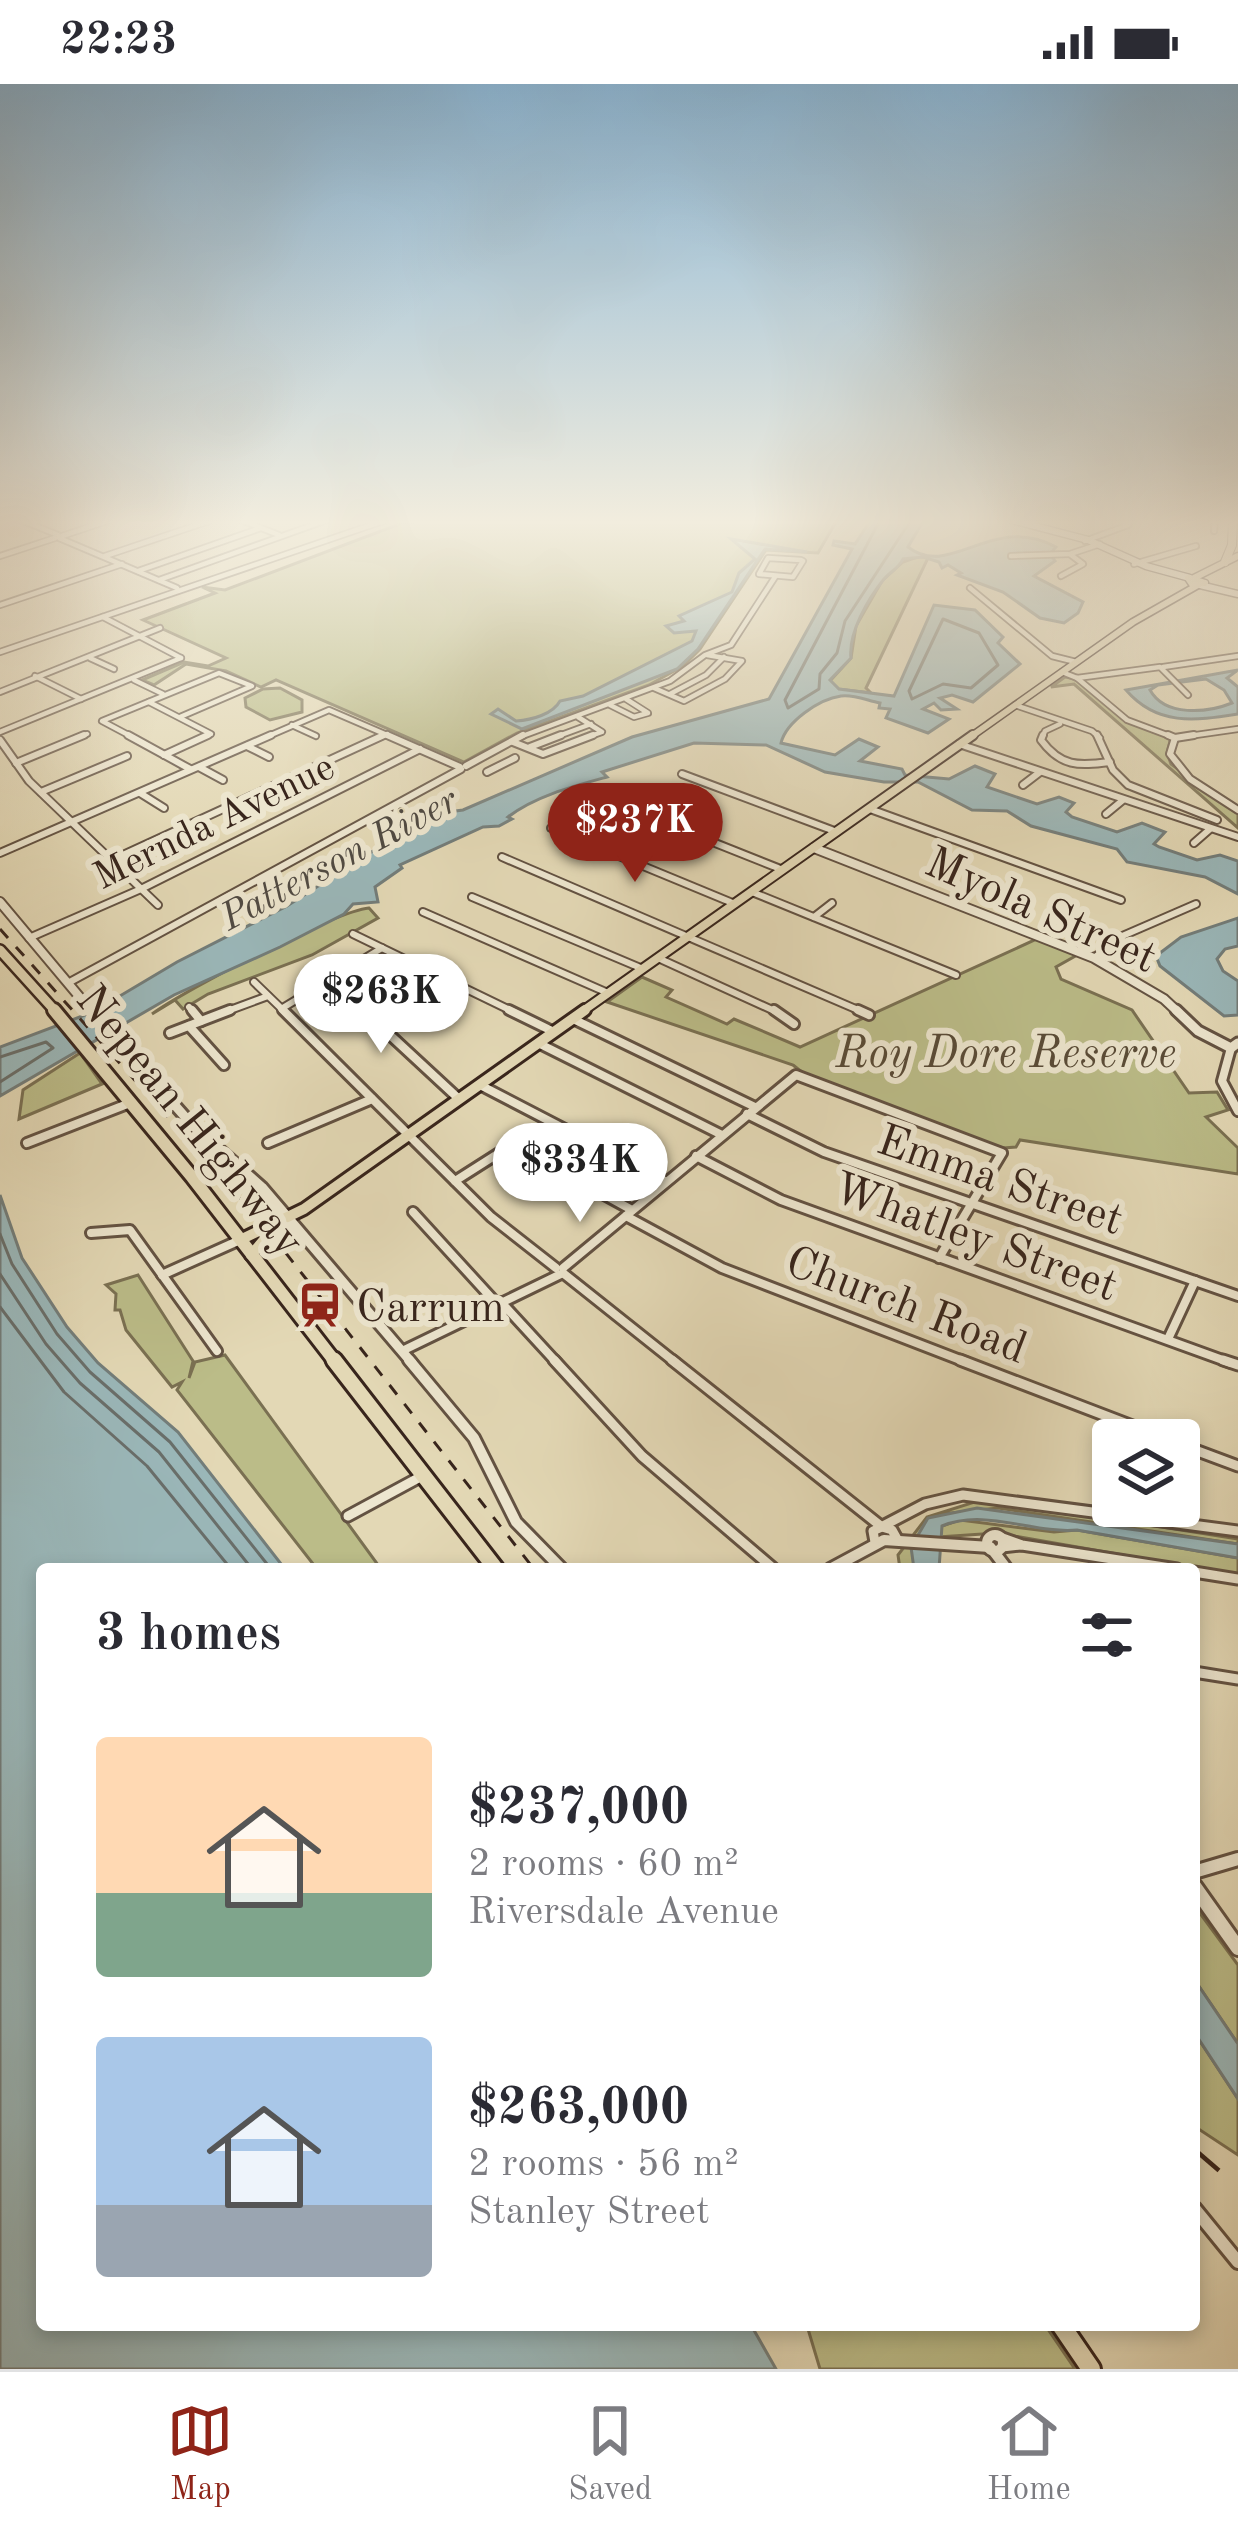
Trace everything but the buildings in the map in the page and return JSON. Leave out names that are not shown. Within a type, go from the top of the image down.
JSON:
[{"type":"highway","name":"Nepean Highway","points":[[0,950],[90,1053],[240,1240],[491,1563]]},
{"type":"highway","points":[[1065,2331],[1090,2369]]},
{"type":"main road","points":[[240,1240],[290,1218],[1127,627]]},
{"type":"main road","points":[[251,1255],[276,1225]]},
{"type":"street","points":[[0,652],[71,627]]},
{"type":"street","points":[[123,627],[181,658],[0,736],[41,792],[158,905]]},
{"type":"street","points":[[68,983],[462,767],[679,676],[705,655],[730,645],[742,627]]},
{"type":"street","points":[[1017,627],[1052,656],[1076,662]]},
{"type":"street","points":[[0,692],[160,628]]},
{"type":"street","points":[[653,688],[685,701],[718,683],[742,662],[705,655]]},
{"type":"street","points":[[88,657],[114,669]]},
{"type":"street","points":[[668,695],[706,675],[724,657]]},
{"type":"street","points":[[1061,673],[1076,677],[1238,657]]},
{"type":"street","points":[[1160,668],[1188,695]]},
{"type":"street","points":[[180,718],[252,686],[221,673],[102,722],[223,780]]},
{"type":"street","points":[[34,675],[82,700]]},
{"type":"street","points":[[1076,677],[1127,720],[1175,738],[1238,729]]},
{"type":"street","points":[[133,680],[165,695]]},
{"type":"street","points":[[610,704],[634,717],[649,713],[623,699]]},
{"type":"street","points":[[148,702],[212,734],[164,755]]},
{"type":"street","points":[[1016,704],[1094,732],[1106,751],[1106,762],[1139,791],[1217,820]]},
{"type":"street","points":[[0,853],[331,710],[462,767]]},
{"type":"street","points":[[513,742],[545,754],[602,732],[577,716]]},
{"type":"street","points":[[1057,722],[1042,736],[1047,753],[1070,765],[1106,762]]},
{"type":"street","points":[[528,748],[591,724]]},
{"type":"street","points":[[292,725],[316,736]]},
{"type":"street","points":[[16,763],[87,734]]},
{"type":"street","points":[[112,860],[387,734]]},
{"type":"street","points":[[1175,738],[1170,754],[1173,763],[1238,809]]},
{"type":"street","points":[[959,744],[1238,837]]},
{"type":"street","points":[[246,746],[269,757]]},
{"type":"street","name":"Mernda Avenue","points":[[29,938],[141,890],[420,749]]},
{"type":"street","points":[[41,792],[128,756]]},
{"type":"street","points":[[482,758],[511,769]]},
{"type":"street","points":[[487,772],[515,758]]},
{"type":"street","points":[[1022,785],[1041,772]]},
{"type":"street","points":[[682,774],[837,832]]},
{"type":"street","points":[[139,792],[164,808]]},
{"type":"street","points":[[602,798],[783,870]]},
{"type":"street","points":[[1106,814],[1124,799]]},
{"type":"street","points":[[870,809],[1121,900]]},
{"type":"street","points":[[551,828],[735,904]]},
{"type":"street","points":[[1194,844],[1211,828]]},
{"type":"street","name":"Myola Street","points":[[814,848],[1094,958],[1164,999],[1198,1031],[1235,1046]]},
{"type":"street","points":[[502,857],[869,1016]]},
{"type":"street","points":[[752,892],[956,975]]},
{"type":"street","points":[[472,897],[644,969]]},
{"type":"street","points":[[0,902],[116,1041],[194,1127],[249,1174],[290,1218],[402,1351],[480,1446],[516,1522],[556,1563]]},
{"type":"street","points":[[814,917],[832,903]]},
{"type":"street","points":[[1094,958],[1120,937],[1196,904]]},
{"type":"street","points":[[426,910],[608,994]]},
{"type":"street","points":[[353,934],[554,1032]]},
{"type":"street","points":[[281,1009],[382,948]]},
{"type":"street","points":[[658,958],[776,1011],[794,1024]]},
{"type":"street","points":[[254,982],[494,1220],[840,1489],[879,1531],[1139,1563]]},
{"type":"street","points":[[319,986],[362,1009],[459,1100]]},
{"type":"street","points":[[170,1033],[268,996]]},
{"type":"street","points":[[189,1007],[201,1021]]},
{"type":"street","name":"Emma Street","points":[[573,1019],[824,1152],[1238,1296]]},
{"type":"street","points":[[188,1025],[224,1065]]},
{"type":"street","points":[[538,1043],[722,1135]]},
{"type":"street","points":[[1235,1046],[1221,1075],[1238,1111]]},
{"type":"street","points":[[402,1351],[560,1271],[796,1075],[1002,1153],[939,1258]]},
{"type":"street","points":[[480,1085],[665,1182]]},
{"type":"street","points":[[268,1143],[372,1100]]},
{"type":"street","points":[[27,1143],[130,1103]]},
{"type":"street","name":"Church Road","points":[[454,1180],[499,1153],[520,1149],[722,1268],[1114,1419]]},
{"type":"street","name":"Whatley Street","points":[[696,1156],[781,1200],[1238,1365]]},
{"type":"street","points":[[413,1212],[642,1456],[767,1563]]},
{"type":"street","points":[[91,1233],[124,1228],[217,1351]]},
{"type":"street","points":[[162,1274],[240,1240]]},
{"type":"street","points":[[1168,1340],[1195,1281]]},
{"type":"street","points":[[1200,1452],[1238,1466]]},
{"type":"street","points":[[348,1516],[422,1476]]},
{"type":"street","points":[[838,1563],[925,1504],[964,1495],[1238,1532]]},
{"type":"street","points":[[899,1537],[900,1519]]},
{"type":"street","points":[[995,1544],[1004,1563]]},
{"type":"street","points":[[1200,1573],[1238,1579]]},
{"type":"street","points":[[1200,1673],[1238,1679]]},
{"type":"street","points":[[1200,1870],[1238,1858]]},
{"type":"street","points":[[1200,1894],[1238,1948]]},
{"type":"street","points":[[1200,2215],[1238,2262]]},
{"type":"green space","points":[[157,627],[715,627],[683,666],[649,685],[517,733],[464,762],[276,680],[261,687],[226,671],[186,664],[154,685],[142,680],[184,662],[208,666],[226,658]]},
{"type":"green space","points":[[856,627],[895,627],[866,688],[871,693],[838,689],[830,681],[851,658]]},
{"type":"green space","points":[[1065,677],[1076,679],[1126,721],[1171,737],[1167,753],[1171,764],[1238,813],[1238,828],[1074,684],[1051,687]]},
{"type":"green space","points":[[280,688],[302,700],[302,712],[270,720],[246,707],[245,698],[263,689]]},
{"type":"green space","points":[[369,908],[378,918],[312,955],[208,994],[183,1009],[175,1000],[259,954]]},
{"type":"green space","name":"Roy Dore Reserve","points":[[1039,938],[1079,954],[1056,967],[1061,979],[1132,1010],[1189,1093],[1217,1092],[1228,1110],[1206,1117],[1238,1148],[1238,1174],[1020,1140],[1016,1147],[1003,1148],[865,1104],[793,1065],[607,1002],[642,977],[672,990],[666,997],[727,1024],[734,1019],[800,1047]]},
{"type":"green space","points":[[80,1053],[102,1084],[19,1119],[23,1090]]},
{"type":"green space","points":[[138,1275],[193,1361],[189,1378],[195,1362],[225,1355],[377,1563],[312,1563],[177,1390],[182,1382],[172,1387],[126,1330],[120,1310],[115,1310],[116,1294],[106,1285]]},
{"type":"green space","points":[[984,1499],[1092,1516],[1092,1522],[998,1508],[942,1514],[917,1563],[899,1563],[898,1555],[927,1517]]},
{"type":"green space","points":[[960,1520],[1054,1532],[1077,1530],[1238,1558],[1238,1575],[1200,1568],[1200,1563],[1169,1563],[997,1533],[938,1537],[942,1526]]},
{"type":"green space","points":[[1125,1527],[1162,1527],[1238,1539],[1238,1544]]},
{"type":"green space","points":[[1200,1913],[1238,1965],[1238,2044],[1200,1988]]},
{"type":"green space","points":[[1200,2041],[1238,2099],[1238,2155],[1200,2130]]},
{"type":"green space","points":[[809,2331],[1049,2331],[1075,2369],[820,2369]]},
{"type":"water","points":[[667,627],[713,627],[677,669],[522,729],[491,714],[498,709],[516,721],[541,716],[560,701],[583,696],[692,641],[696,631],[674,633]]},
{"type":"water","points":[[809,627],[857,627],[851,658],[830,680],[839,689],[894,696],[924,627],[992,627],[1003,637],[998,643],[1020,664],[973,702],[952,695],[940,698],[957,709],[941,710],[934,703],[923,709],[949,719],[928,733],[886,718],[890,709],[879,708],[880,703],[846,696],[805,713],[789,727],[781,743],[835,755],[859,739],[878,747],[860,761],[902,769],[905,775],[949,779],[975,766],[995,774],[987,787],[1037,804],[1059,797],[1074,803],[1066,812],[1072,817],[1117,832],[1142,823],[1165,832],[1154,844],[1159,847],[1197,860],[1220,855],[1238,861],[1238,894],[1205,877],[1127,862],[1117,849],[1031,826],[1007,811],[972,810],[918,782],[884,782],[825,772],[766,745],[694,743],[602,772],[607,777],[542,797],[499,826],[483,827],[400,865],[375,887],[378,902],[353,904],[344,914],[280,947],[174,995],[0,1096],[0,1047],[93,1012],[448,812],[463,810],[632,737],[769,699]]},
{"type":"water","points":[[1238,670],[1227,678],[1238,687],[1238,714],[1191,719],[1163,715],[1126,690]],"holes":[[[1206,679],[1224,690],[1232,703],[1199,710],[1166,705],[1150,690]]]},
{"type":"water","points":[[1238,918],[1238,946],[1225,949],[1217,959],[1223,971],[1238,981],[1238,1015],[1224,1016],[1160,966],[1156,956],[1181,937]]},
{"type":"water","points":[[0,1195],[22,1258],[67,1327],[98,1363],[178,1432],[280,1563],[36,1563],[36,2331],[754,2331],[776,2369],[0,2369]]},
{"type":"water","points":[[977,1508],[1238,1544],[1238,1558],[992,1520],[942,1526],[939,1563],[913,1563],[911,1547],[928,1518]]},
{"type":"water","points":[[1200,1988],[1238,2044],[1238,2099],[1200,2041]]},
{"type":"railway","points":[[0,929],[263,1224],[529,1563]]},
{"type":"railway","points":[[1200,2154],[1238,2187]]},
{"type":"place","name":"Carrum","points":[[320,1305]]},
{"type":"water label","name":"Patterson River","points":[[338,857]]}]
